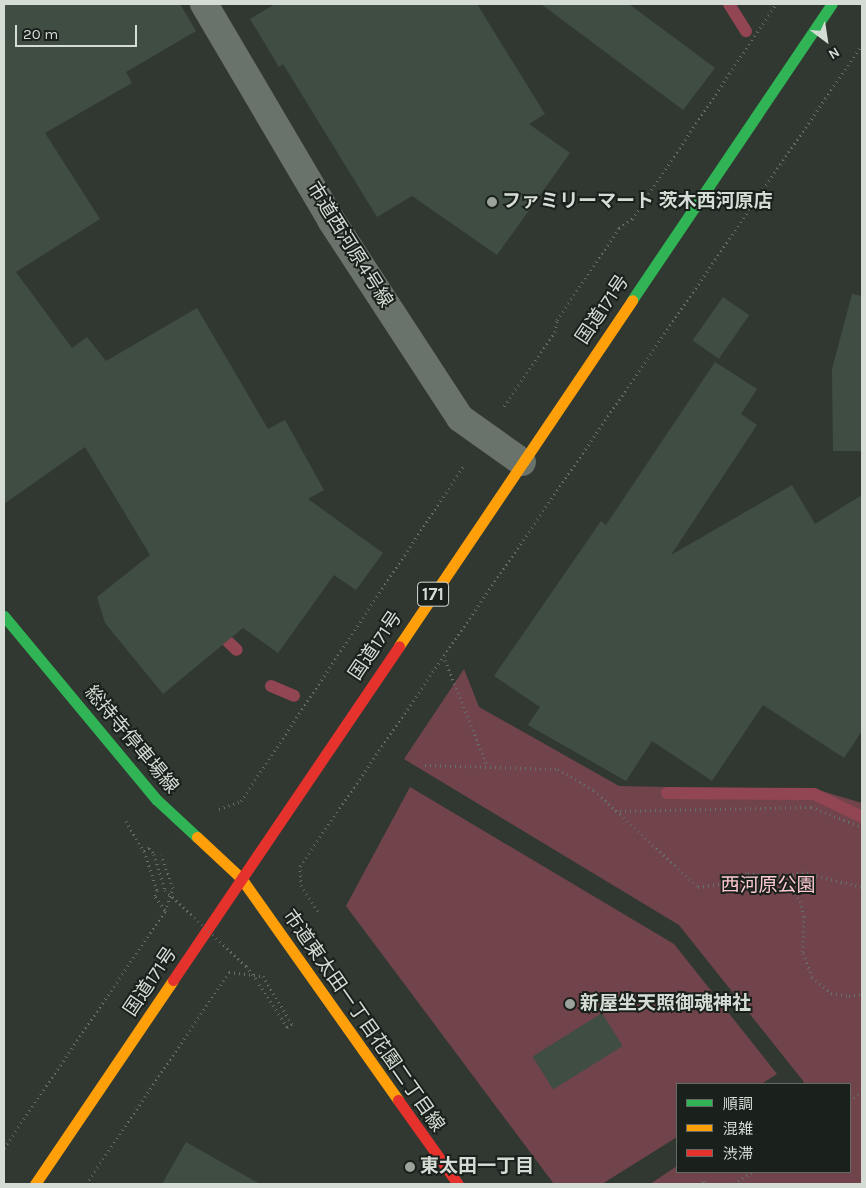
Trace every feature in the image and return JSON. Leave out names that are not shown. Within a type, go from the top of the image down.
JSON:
[{"type":"main road","name":"国道171号","points":[[35,1184],[832,4]]},
{"type":"main road","name":"総持寺停車場線","points":[[4,616],[157,800],[241,878]]},
{"type":"main road","name":"市道東太田一丁目花園二丁目線","points":[[241,878],[458,1184]]},
{"type":"street","name":"市道西河原4号線","points":[[211,6],[331,220],[460,418],[522,462]]},
{"type":"path","points":[[318,911],[301,886],[300,866],[445,659],[862,45]]},
{"type":"path","points":[[445,659],[487,765]]},
{"type":"path","points":[[425,765],[558,768],[594,790],[698,887],[723,885],[748,873],[783,877],[802,872],[862,887]]},
{"type":"path","points":[[615,811],[811,807],[862,827]]},
{"type":"path","points":[[128,825],[144,851],[157,890],[155,897],[165,911]]},
{"type":"path","points":[[86,1184],[229,972],[263,976],[292,1024],[286,1027],[280,1018],[246,966],[165,890],[154,854],[150,848],[144,851]]},
{"type":"path","points":[[4,1148],[165,911],[173,888],[171,874]]},
{"type":"path","points":[[783,877],[800,901],[804,916],[803,952],[812,977],[831,993],[849,996],[862,994]]},
{"type":"path","points":[[851,1100],[862,1092]]},
{"type":"path","points":[[734,1184],[750,1173]]},
{"type":"path","points":[[697,1184],[704,1181],[706,1184]]},
{"type":"green space","name":"西河原公園","points":[[464,669],[479,707],[619,786],[666,787],[665,797],[815,789],[862,803],[862,1184],[650,1184],[676,1167],[676,1173],[851,1173],[851,1083],[802,1083],[804,1082],[679,925],[404,759]]},
{"type":"green space","name":"新屋坐天照御魂神社","points":[[410,787],[674,944],[777,1074],[763,1083],[676,1083],[676,1138],[602,1184],[554,1184],[346,906]]},
{"type":"building","points":[[4,4],[180,4],[196,31],[126,72],[132,83],[45,133],[100,219],[16,272],[72,348],[87,337],[106,361],[197,308],[268,429],[285,420],[324,490],[308,499],[383,553],[356,590],[334,575],[278,653],[243,628],[163,694],[105,623],[97,597],[150,555],[85,447],[4,504]]},
{"type":"building","points":[[275,4],[477,4],[545,114],[529,124],[570,153],[497,255],[412,196],[377,217],[283,64],[279,67],[250,19]]},
{"type":"building","points":[[541,4],[629,4],[715,68],[683,110]]},
{"type":"building","points":[[852,294],[862,296],[862,451],[833,451],[832,369]]},
{"type":"building","points":[[723,297],[749,315],[719,359],[693,340]]},
{"type":"building","points":[[715,362],[757,389],[741,414],[757,425],[671,555],[792,485],[815,524],[862,495],[862,731],[844,758],[763,705],[712,781],[652,741],[626,781],[528,725],[540,707],[494,676],[601,521],[606,525]]},
{"type":"building","points":[[602,1013],[623,1046],[553,1090],[532,1056]]},
{"type":"building","points":[[186,1142],[260,1184],[162,1184]]},
{"type":"waterway","points":[[729,4],[746,31]]},
{"type":"waterway","points":[[215,629],[237,650]]},
{"type":"waterway","points":[[271,686],[294,696]]},
{"type":"waterway","points":[[667,793],[814,794],[862,817]]},
{"type":"traffic: fast","points":[[632,300],[832,4]]},
{"type":"traffic: fast","points":[[4,616],[157,800],[197,837]]},
{"type":"traffic: slow","points":[[399,646],[632,300]]},
{"type":"traffic: slow","points":[[197,837],[241,878],[398,1100]]},
{"type":"traffic: slow","points":[[35,1184],[173,980]]},
{"type":"traffic: jam","points":[[173,980],[399,646]]},
{"type":"traffic: jam","points":[[398,1100],[458,1184]]},
{"type":"place","name":"ファミリーマート 茨木西河原店","points":[[492,202]]},
{"type":"place","name":"新屋坐天照御魂神社","points":[[570,1004]]},
{"type":"place","name":"東太田一丁目","points":[[410,1167]]}]
